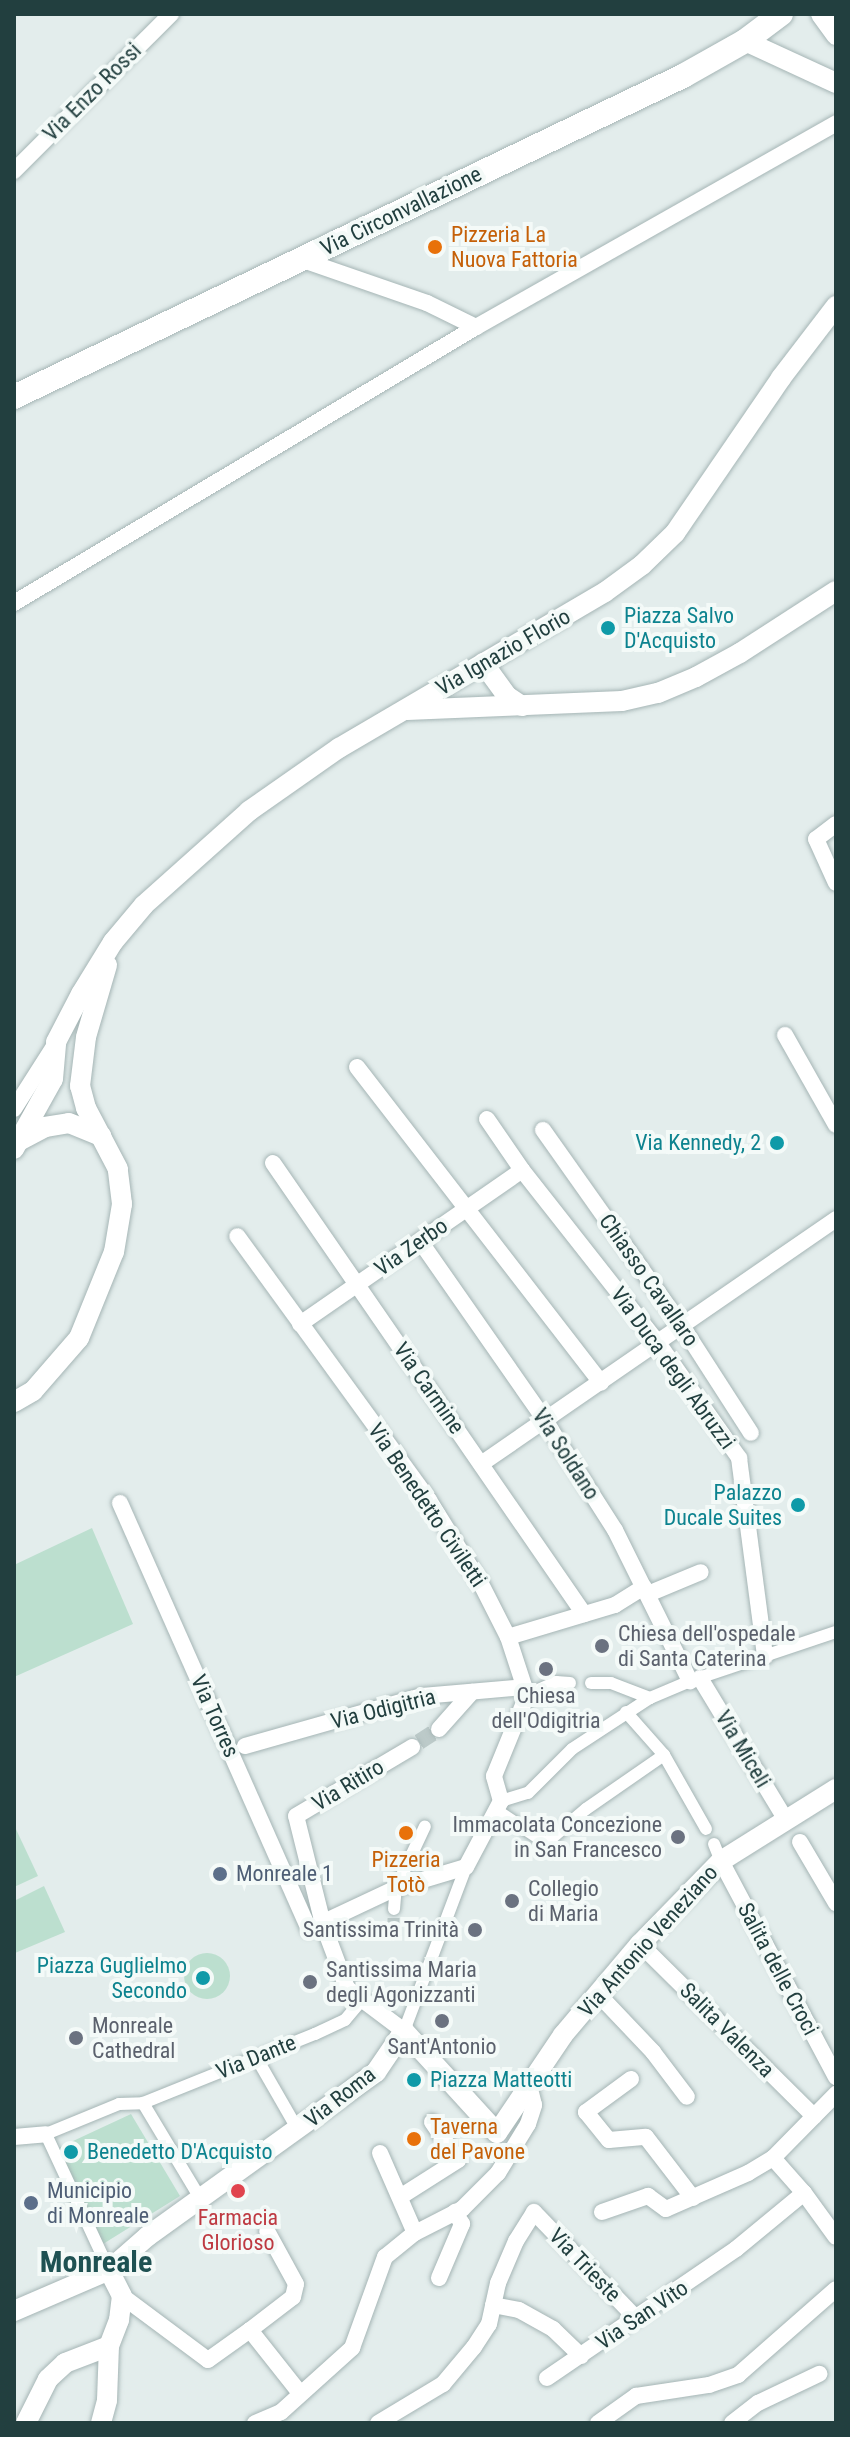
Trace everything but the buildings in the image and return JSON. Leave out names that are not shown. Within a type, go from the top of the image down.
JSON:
[{"type":"main road","name":"Via Circonvallazione","points":[[14,397],[683,76],[745,41],[781,14]]},
{"type":"street","name":"Via Enzo Rossi","points":[[14,171],[171,14]]},
{"type":"street","points":[[821,14],[836,35]]},
{"type":"street","points":[[745,41],[836,83]]},
{"type":"street","points":[[14,603],[476,327],[836,123]]},
{"type":"street","points":[[300,259],[427,303],[476,327]]},
{"type":"street","name":"Via Ignazio Florio","points":[[16,1145],[53,1079],[56,1042],[113,942],[144,905],[249,811],[339,748],[605,592],[642,565],[675,533],[781,378],[836,306]]},
{"type":"street","points":[[403,710],[622,701],[658,693],[740,653],[836,591]]},
{"type":"street","points":[[483,663],[507,696],[522,706]]},
{"type":"street","points":[[836,824],[816,839],[836,883]]},
{"type":"street","name":"Via Ignazio Florio","points":[[14,1402],[33,1391],[79,1338],[114,1252],[122,1204],[118,1169],[86,1108],[80,1086],[86,1037],[113,942]]},
{"type":"street","points":[[785,1035],[829,1097],[836,1125]]},
{"type":"street","points":[[15,1107],[56,1042]]},
{"type":"street","points":[[357,1067],[601,1383]]},
{"type":"street","name":"Via Duca degli Abruzzi","points":[[487,1119],[522,1170],[658,1343],[739,1458],[765,1656]]},
{"type":"street","name":"Via Ignazio Florio","points":[[16,1145],[45,1127],[69,1123],[101,1136]]},
{"type":"street","name":"Chiasso Cavallaro","points":[[543,1130],[682,1326],[751,1433]]},
{"type":"street","name":"Via Carmine","points":[[273,1163],[584,1614]]},
{"type":"street","name":"Via Zerbo","points":[[300,1324],[522,1170]]},
{"type":"street","points":[[481,1464],[836,1219]]},
{"type":"street","name":"Via Benedetto Civiletti","points":[[237,1236],[429,1500],[481,1584],[508,1637],[526,1691]]},
{"type":"street","name":"Via Soldano","points":[[420,1241],[544,1419],[615,1530],[695,1679]]},
{"type":"street","name":"Via Torres","points":[[120,1503],[316,1926]]},
{"type":"street","points":[[508,1637],[615,1605],[646,1590],[701,1572]]},
{"type":"street","points":[[498,1805],[528,1793],[572,1749],[650,1698],[695,1679],[836,1632]]},
{"type":"street","name":"Via Miceli","points":[[695,1679],[786,1820]]},
{"type":"street","points":[[404,2031],[347,1988],[316,1926],[396,1888],[466,1867],[498,1805],[494,1776],[526,1691],[556,1682],[570,1683]]},
{"type":"street","points":[[591,1683],[611,1683],[650,1698]]},
{"type":"street","name":"Via Odigitria","points":[[245,1746],[422,1696],[526,1691]]},
{"type":"street","points":[[439,1729],[472,1692]]},
{"type":"street","points":[[626,1712],[664,1755],[706,1829]]},
{"type":"street","name":"Via Ritiro","points":[[316,1926],[296,1816],[412,1747]]},
{"type":"street","points":[[498,1805],[546,1843],[586,1809],[664,1755]]},
{"type":"street","name":"Via Antonio Veneziano","points":[[404,2031],[497,2133],[563,2035],[717,1852],[786,1820],[836,1789]]},
{"type":"street","points":[[394,1909],[396,1888],[425,1826]]},
{"type":"street","points":[[800,1842],[836,1903]]},
{"type":"street","name":"Salita delle Croci","points":[[717,1852],[836,2077]]},
{"type":"street","name":"Via Roma","points":[[14,2311],[109,2270],[200,2198],[376,2072],[404,2031],[466,1867]]},
{"type":"street","name":"Salita Valenza","points":[[640,1944],[814,2116]]},
{"type":"street","points":[[599,1995],[653,2052],[687,2097]]},
{"type":"street","name":"Via Dante","points":[[46,2134],[119,2104],[143,2103],[345,2020],[361,2001]]},
{"type":"street","points":[[256,2057],[298,2130]]},
{"type":"street","points":[[631,2079],[586,2112],[609,2140],[646,2137],[693,2198]]},
{"type":"street","points":[[255,2423],[281,2412],[352,2348],[385,2257],[415,2233],[455,2212],[498,2173],[528,2124],[534,2105],[529,2085]]},
{"type":"street","points":[[602,2212],[648,2196],[666,2209],[773,2158],[836,2094]]},
{"type":"street","points":[[143,2103],[200,2198]]},
{"type":"street","points":[[400,2197],[458,2160],[432,2122]]},
{"type":"street","points":[[14,2137],[46,2134],[122,2296],[208,2360],[293,2297],[296,2284],[267,2231]]},
{"type":"street","points":[[380,2153],[415,2233]]},
{"type":"street","points":[[773,2158],[804,2193],[836,2237]]},
{"type":"street","name":"Via San Vito","points":[[547,2378],[736,2249],[804,2193]]},
{"type":"street","points":[[439,2278],[462,2224],[455,2212]]},
{"type":"street","name":"Via Trieste","points":[[493,2305],[516,2241],[534,2212],[636,2318]]},
{"type":"street","points":[[598,2423],[636,2396],[709,2385],[738,2375],[790,2333],[836,2289]]},
{"type":"street","points":[[101,2423],[107,2400],[109,2346],[119,2320],[122,2296]]},
{"type":"street","points":[[378,2423],[443,2384],[489,2324],[493,2305],[519,2310],[553,2329],[581,2356]]},
{"type":"street","points":[[250,2330],[300,2393]]},
{"type":"street","points":[[26,2423],[48,2379],[65,2363],[109,2346]]},
{"type":"street","points":[[732,2423],[758,2403],[819,2374]]},
{"type":"green space","points":[[92,1528],[133,1624],[14,1677],[14,1565]]},
{"type":"green space","points":[[14,1825],[38,1876],[14,1887]]},
{"type":"green space","points":[[44,1886],[65,1932],[15,1953],[14,1901]]},
{"type":"green space","points":[[207,1953],[223,1960],[230,1976],[223,1992],[207,1999],[191,1992],[184,1976],[191,1960]]},
{"type":"green space","points":[[131,2114],[180,2196],[103,2244],[58,2148]]},
{"type":"tunnel","points":[[419,1742],[439,1729]]},
{"type":"tunnel","points":[[393,1930],[394,1909]]},
{"type":"place","name":"Pizzeria La Nuova Fattoria","points":[[435,247]]},
{"type":"place","name":"Piazza Salvo D'Acquisto","points":[[608,628]]},
{"type":"place","name":"Via Kennedy, 2","points":[[777,1143]]},
{"type":"place","name":"Palazzo Ducale Suites","points":[[798,1505]]},
{"type":"place","name":"Chiesa dell'ospedale di Santa Caterina","points":[[602,1646]]},
{"type":"place","name":"Chiesa dell'Odigitria","points":[[546,1669]]},
{"type":"place","name":"Pizzeria Totò","points":[[406,1833]]},
{"type":"place","name":"Immacolata Concezione in San Francesco","points":[[678,1837]]},
{"type":"place","name":"Monreale 1","points":[[220,1874]]},
{"type":"place","name":"Collegio di Maria","points":[[512,1901]]},
{"type":"place","name":"Santissima Trinità","points":[[475,1930]]},
{"type":"place","name":"Piazza Guglielmo Secondo","points":[[203,1978]]},
{"type":"place","name":"Santissima Maria degli Agonizzanti","points":[[310,1982]]},
{"type":"place","name":"Sant'Antonio","points":[[442,2021]]},
{"type":"place","name":"Monreale Cathedral","points":[[76,2038]]},
{"type":"place","name":"Piazza Matteotti","points":[[414,2080]]},
{"type":"place","name":"Taverna del Pavone","points":[[414,2139]]},
{"type":"place","name":"Benedetto D'Acquisto","points":[[71,2152]]},
{"type":"place","name":"Farmacia Glorioso","points":[[238,2191]]},
{"type":"place","name":"Municipio di Monreale","points":[[31,2203]]},
{"type":"district","name":"Monreale","points":[[96,2262]]}]
